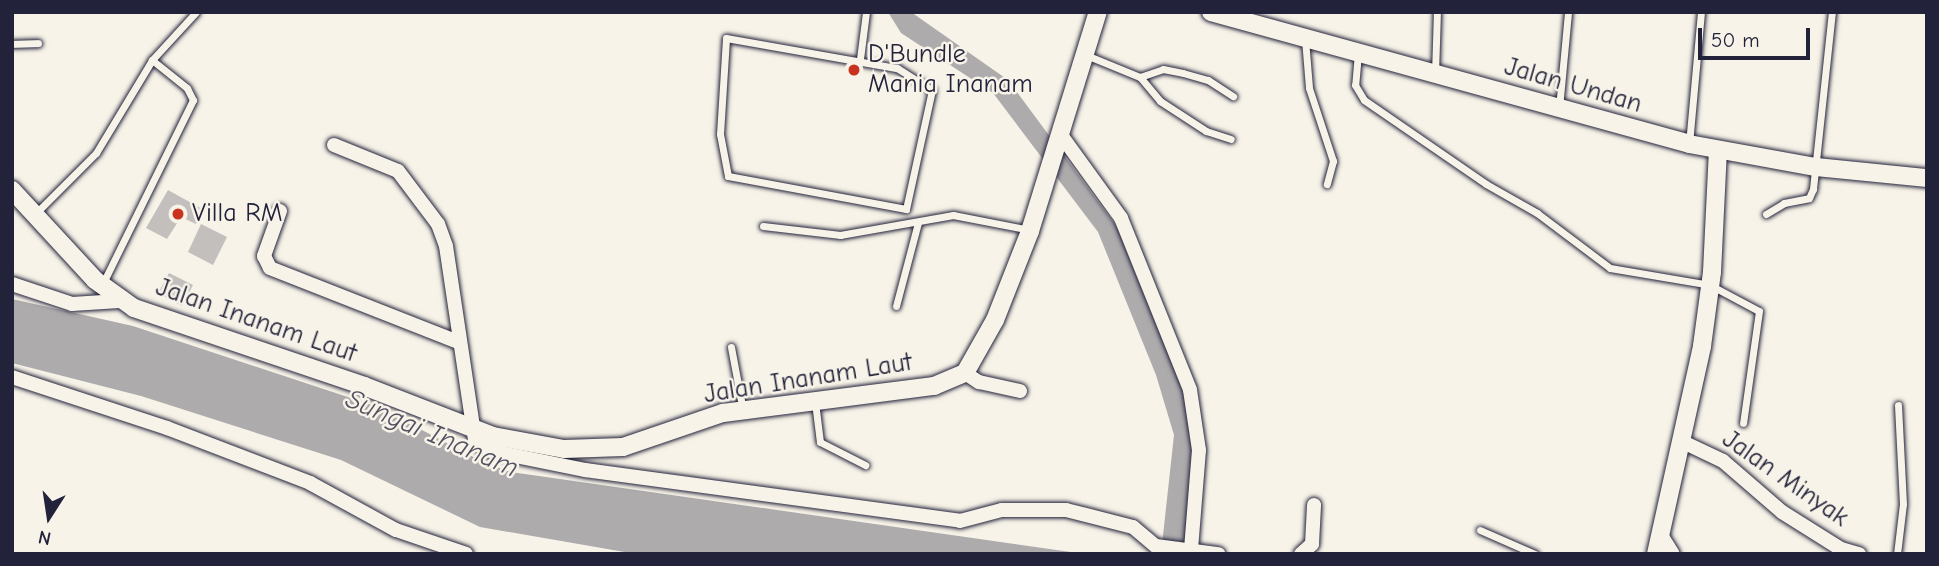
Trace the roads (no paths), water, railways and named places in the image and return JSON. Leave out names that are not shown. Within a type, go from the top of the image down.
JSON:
[{"type":"street","points":[[1020,391],[979,382],[965,373],[995,320],[1030,231],[1098,12]]},
{"type":"street","name":"Jalan Undan","points":[[1211,12],[1259,18],[1305,38],[1689,144],[1816,167],[1927,177]]},
{"type":"street","points":[[1061,135],[1121,218],[1189,390],[1199,450],[1191,550]]},
{"type":"street","points":[[334,145],[398,172],[430,209],[446,246],[458,342],[473,426],[481,445],[510,458],[960,521],[1002,510],[1066,510],[1133,527],[1156,547],[1218,554]]},
{"type":"street","points":[[1656,554],[1683,442],[1710,285],[1718,150]]},
{"type":"street","name":"Jalan Inanam Laut","points":[[12,190],[119,301],[527,445],[591,450],[623,447],[723,413],[934,386],[965,373]]},
{"type":"street","points":[[280,211],[264,256],[270,268],[458,342]]},
{"type":"street","points":[[12,284],[72,304],[119,301]]},
{"type":"street","points":[[12,377],[167,428],[310,483],[404,534],[466,554]]},
{"type":"street","name":"Jalan Minyak","points":[[1683,442],[1723,461],[1782,512],[1841,549],[1859,554]]},
{"type":"street","points":[[1301,554],[1312,544],[1314,505]]},
{"type":"street","points":[[1661,535],[1673,554]]},
{"type":"lane","points":[[36,214],[96,153],[152,60],[197,12]]},
{"type":"lane","points":[[860,59],[866,12]]},
{"type":"lane","points":[[1434,74],[1437,12]]},
{"type":"lane","points":[[1559,109],[1568,12]]},
{"type":"lane","points":[[1689,144],[1701,12]]},
{"type":"lane","points":[[1766,214],[1784,202],[1810,198],[1816,167],[1832,12]]},
{"type":"lane","points":[[726,38],[860,59],[897,68],[932,90],[906,209],[728,176],[720,134],[726,38]]},
{"type":"lane","points":[[1305,38],[1309,88],[1332,161],[1326,184]]},
{"type":"lane","points":[[12,44],[38,43]]},
{"type":"lane","points":[[1357,53],[1354,85],[1364,100],[1486,184],[1537,213],[1610,268],[1710,285],[1759,311],[1743,423]]},
{"type":"lane","points":[[1085,54],[1140,77],[1169,107],[1206,131],[1231,139]]},
{"type":"lane","points":[[102,285],[193,100],[187,88],[152,60]]},
{"type":"lane","points":[[1140,77],[1164,69],[1208,79],[1233,96]]},
{"type":"lane","points":[[763,226],[840,235],[953,215],[1030,231]]},
{"type":"lane","points":[[896,306],[918,223]]},
{"type":"lane","points":[[732,347],[743,411]]},
{"type":"lane","points":[[815,401],[820,442],[864,465]]},
{"type":"lane","points":[[1897,554],[1903,505],[1898,405]]},
{"type":"lane","points":[[1480,530],[1535,554]]},
{"type":"place","name":"D'Bundle Mania Inanam","points":[[854,70]]},
{"type":"place","name":"Villa RM","points":[[178,214]]},
{"type":"water label","name":"Sungai Inanam","points":[[432,433]]}]
